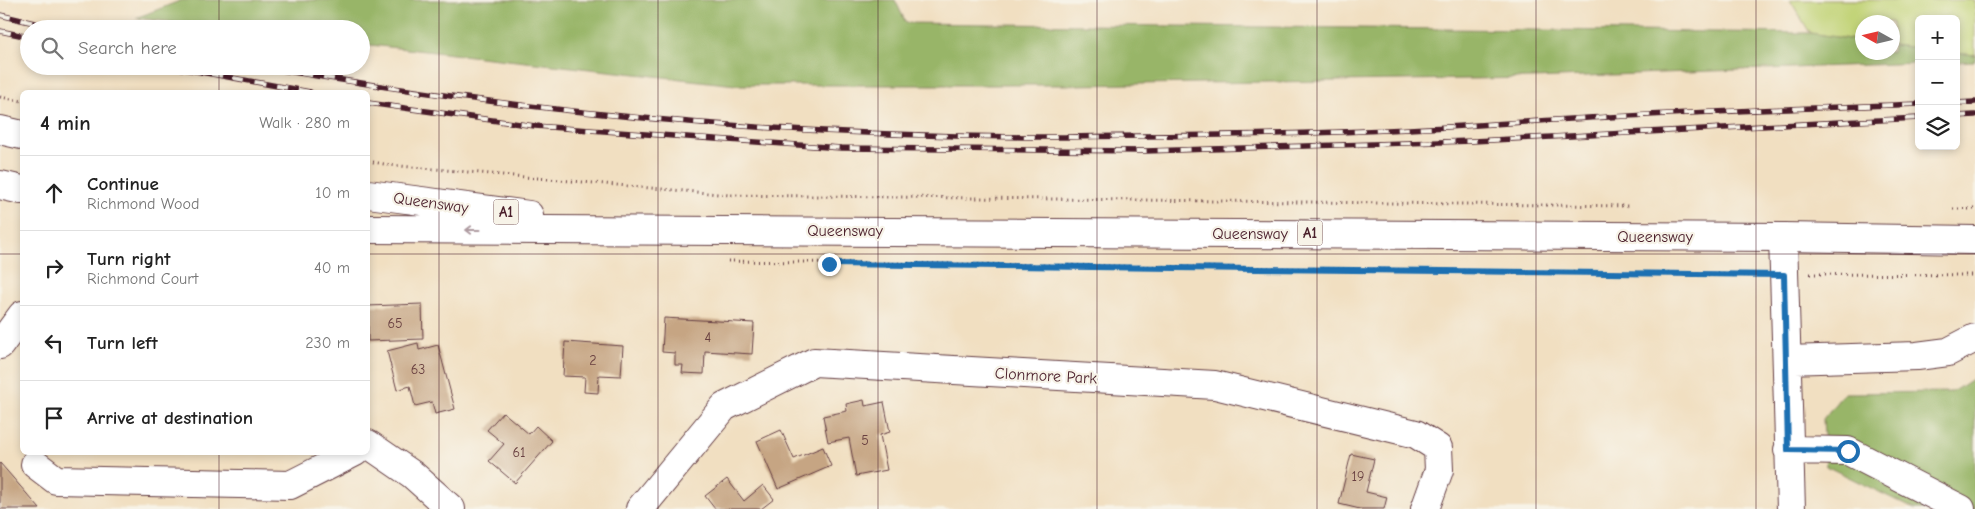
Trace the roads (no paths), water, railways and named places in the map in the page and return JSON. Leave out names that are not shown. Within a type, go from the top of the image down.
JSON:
[{"type":"main road","points":[[0,130],[20,135]]},
{"type":"main road","points":[[0,185],[20,190]]},
{"type":"main road","name":"Queensway","points":[[370,194],[644,229]]},
{"type":"main road","name":"Queensway","points":[[370,229],[1783,236],[1975,240]]},
{"type":"main road","points":[[1783,236],[1791,509]]},
{"type":"main road","points":[[1787,360],[1917,356],[1948,352],[1975,338]]},
{"type":"main road","name":"Clonmore Park","points":[[640,509],[724,406],[814,362],[1215,385],[1416,434],[1438,448],[1439,470],[1425,509]]},
{"type":"main road","points":[[370,450],[413,475],[450,509]]},
{"type":"main road","points":[[1788,450],[1848,451],[1961,509]]},
{"type":"main road","points":[[35,464],[56,480],[290,485],[349,455]]},
{"type":"railway","points":[[0,15],[21,20]]},
{"type":"railway","points":[[0,31],[20,35]]},
{"type":"railway","points":[[217,75],[299,90]]},
{"type":"railway","points":[[311,75],[458,97],[660,120],[863,133],[964,136],[1109,137],[1323,133],[1686,113],[1915,104]]},
{"type":"railway","points":[[1960,103],[1975,102]]},
{"type":"railway","points":[[370,103],[535,126],[841,148],[1145,151],[1473,141],[1915,118]]},
{"type":"railway","points":[[1960,116],[1975,115]]}]
